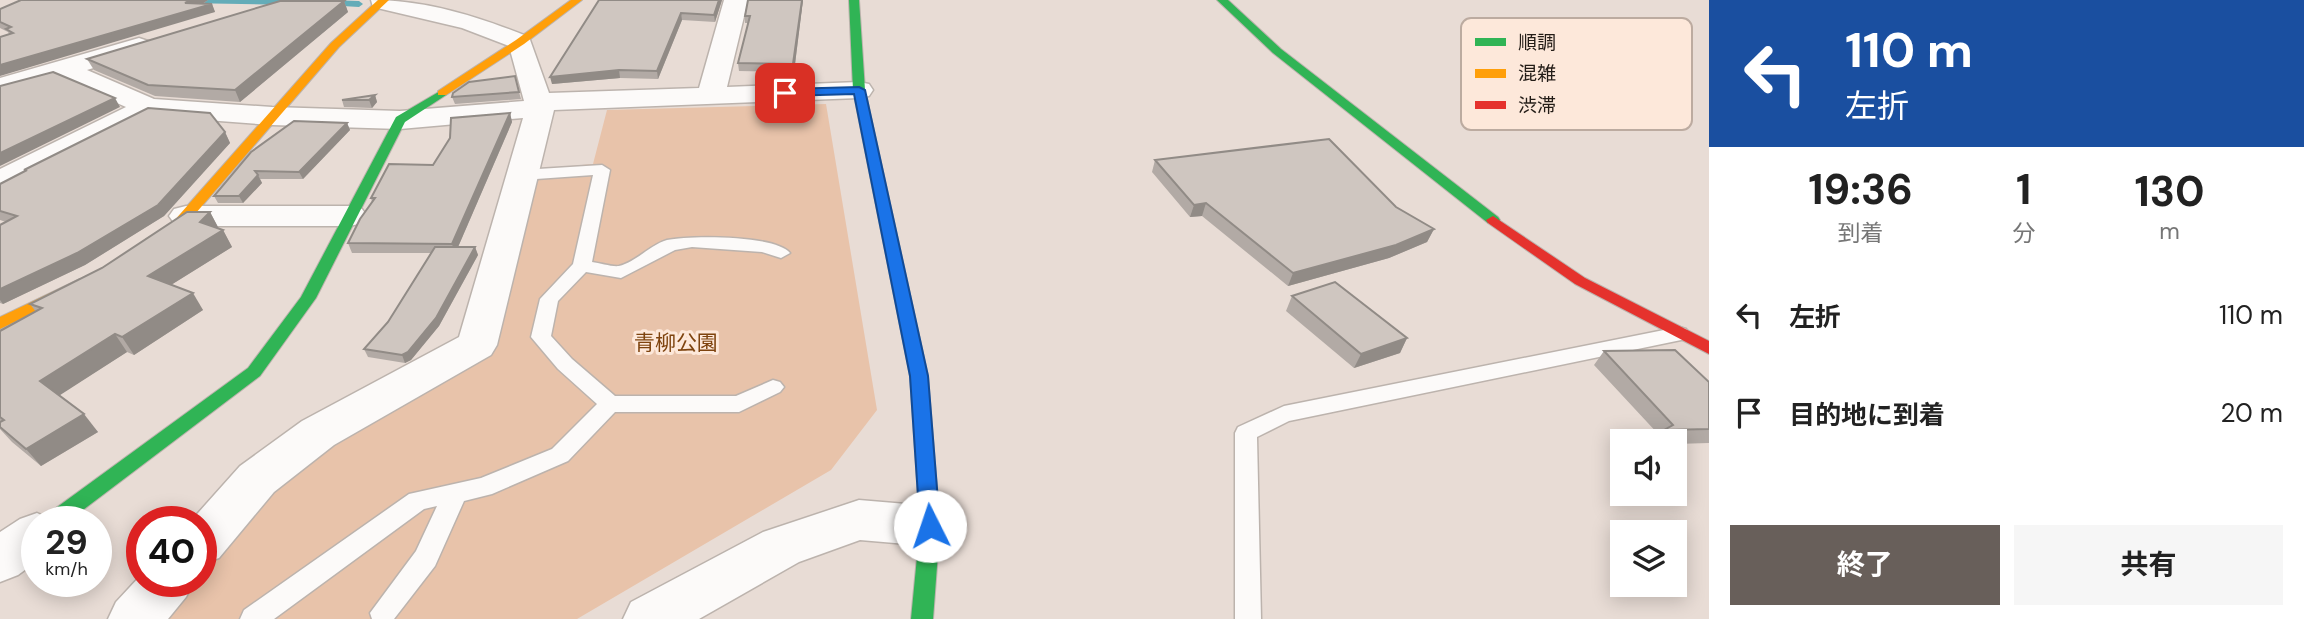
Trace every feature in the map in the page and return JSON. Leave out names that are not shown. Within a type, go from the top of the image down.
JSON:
[{"type":"street","points":[[74,506],[254,372],[308,298],[400,120],[520,42],[577,0]]},
{"type":"street","points":[[712,95],[736,0]]},
{"type":"street","points":[[854,0],[859,90],[919,376],[930,526],[922,619]]},
{"type":"street","points":[[1222,0],[1277,51],[1517,238],[1580,281],[1709,348]]},
{"type":"street","points":[[133,253],[178,225],[335,45],[396,5],[470,22],[520,42]]},
{"type":"street","points":[[0,87],[164,39]]},
{"type":"street","points":[[217,525],[257,479],[318,433],[477,345],[539,105],[520,42]]},
{"type":"street","points":[[62,69],[149,107],[272,116],[400,120],[539,105],[859,90]]},
{"type":"street","points":[[0,181],[149,107]]},
{"type":"street","points":[[186,216],[350,216]]},
{"type":"street","points":[[0,324],[99,275]]},
{"type":"street","points":[[650,619],[781,548],[859,520],[930,526]]},
{"type":"street","points":[[0,560],[21,545]]},
{"type":"street","points":[[135,619],[154,597]]},
{"type":"lane","points":[[522,175],[602,170],[582,266],[549,299],[541,337],[565,364],[610,404],[739,404],[773,387]]},
{"type":"lane","points":[[582,266],[621,272],[670,245],[692,242],[764,247],[781,253]]},
{"type":"lane","points":[[1248,619],[1246,433],[1284,414],[1679,334]]},
{"type":"lane","points":[[253,619],[416,501],[484,487],[560,455],[610,404]]},
{"type":"lane","points":[[383,613],[426,558],[456,493]]},
{"type":"green space","name":"青柳公園","points":[[826,104],[877,410],[831,470],[577,619],[158,619],[175,597],[217,597],[217,544],[272,475],[473,360],[537,169],[593,164],[607,110]]},
{"type":"building","points":[[21,0],[191,0],[185,3],[212,4],[0,65],[0,37],[13,33],[6,29],[11,27],[0,22],[0,9]]},
{"type":"building","points":[[599,0],[719,0],[714,15],[681,13],[657,71],[619,70],[550,77]]},
{"type":"building","points":[[748,0],[802,0],[793,64],[738,63],[750,16],[745,16]]},
{"type":"building","points":[[280,1],[344,1],[235,90],[148,85],[87,59]]},
{"type":"building","points":[[53,72],[115,98],[0,153],[0,86]]},
{"type":"building","points":[[515,76],[519,92],[452,97],[453,93],[469,82]]},
{"type":"building","points":[[375,95],[369,100],[342,100]]},
{"type":"building","points":[[148,108],[210,113],[225,132],[158,205],[77,253],[0,289],[0,225],[17,216],[0,211],[0,184]]},
{"type":"building","points":[[510,113],[452,244],[348,243],[375,198],[371,198],[389,164],[433,165],[450,138],[451,118]]},
{"type":"building","points":[[294,121],[347,123],[299,172],[255,171],[258,175],[239,196],[214,196],[251,152]]},
{"type":"building","points":[[1329,139],[1396,207],[1434,229],[1396,245],[1293,273],[1206,203],[1194,205],[1155,160]]},
{"type":"building","points":[[187,212],[210,212],[200,222],[223,230],[148,276],[193,293],[122,337],[115,334],[40,381],[84,414],[26,449],[0,427],[0,422],[4,420],[0,417],[0,331],[42,308],[30,304],[102,268]]},
{"type":"building","points":[[435,247],[475,247],[436,318],[408,352],[402,355],[364,349],[388,322]]},
{"type":"building","points":[[1335,282],[1407,338],[1361,354],[1292,296]]},
{"type":"building","points":[[1675,350],[1709,382],[1709,429],[1666,429],[1673,425],[1604,351]]},
{"type":"waterway","points":[[183,0],[294,2]]},
{"type":"waterway","points":[[328,3],[359,4]]},
{"type":"traffic: fast","points":[[854,0],[859,90],[919,376],[930,526],[922,619]]},
{"type":"traffic: fast","points":[[1222,0],[1277,51],[1493,220]]},
{"type":"traffic: fast","points":[[74,506],[254,372],[308,298],[400,120],[442,93]]},
{"type":"traffic: slow","points":[[150,243],[178,225],[335,45],[384,0]]},
{"type":"traffic: slow","points":[[442,93],[520,42],[577,0]]},
{"type":"traffic: slow","points":[[0,324],[80,284]]},
{"type":"traffic: jam","points":[[1493,220],[1580,281],[1709,348]]},
{"type":"route","points":[[785,93],[859,90],[919,376],[930,526]]}]
